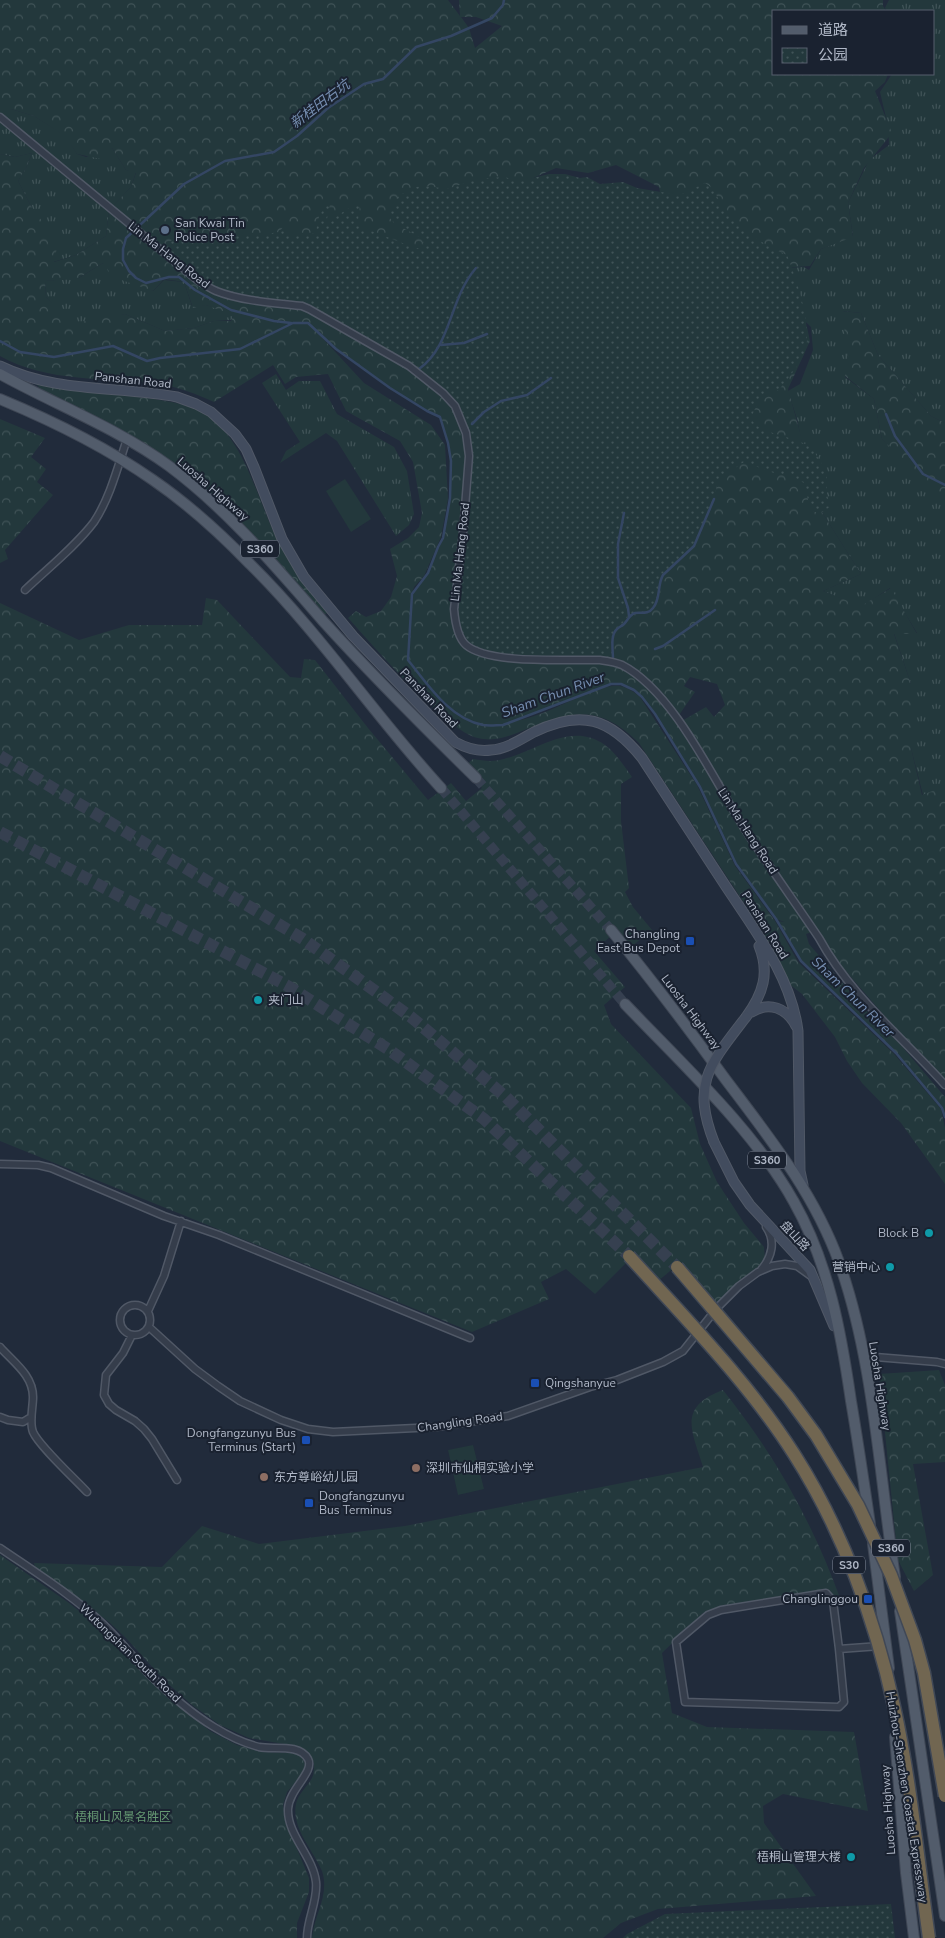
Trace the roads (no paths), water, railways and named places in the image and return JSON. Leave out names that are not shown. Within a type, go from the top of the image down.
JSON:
[{"type":"highway","name":"Huizhou-Shenzhen Coastal Expressway","points":[[629,1256],[721,1360],[762,1410],[793,1453],[814,1487],[846,1557],[875,1635],[894,1707],[929,1938]]},
{"type":"highway","name":"S30","points":[[678,1267],[788,1397],[816,1435],[858,1505],[891,1575],[914,1640],[926,1682],[945,1796]]},
{"type":"main road","name":"Panshan Road","points":[[0,366],[32,378],[53,383],[178,397],[211,412],[235,434],[246,449],[282,539],[304,577],[334,615],[454,742],[466,748],[492,750],[505,747],[544,727],[572,719],[589,720],[604,724],[618,732],[630,743],[642,758],[749,922],[787,986],[798,1031],[800,1171],[804,1190]]},
{"type":"main road","name":"Luosha Highway","points":[[0,374],[127,439],[168,466],[224,513],[280,570],[339,637],[476,778]]},
{"type":"main road","name":"S360","points":[[0,399],[74,433],[120,458],[162,486],[211,526],[251,564],[285,601],[410,754],[441,788]]},
{"type":"main road","points":[[746,1017],[762,990],[765,973],[761,950],[749,922]]},
{"type":"main road","name":"Luosha Highway","points":[[611,930],[664,996],[769,1136],[818,1215],[838,1261],[858,1325],[945,1916]]},
{"type":"main road","name":"Luosha Highway","points":[[625,1004],[741,1128],[778,1176],[808,1229],[820,1258],[834,1303],[844,1354],[887,1645],[906,1874],[914,1938]]},
{"type":"main road","points":[[746,1017],[760,1007],[779,1008],[789,1015],[798,1031]]},
{"type":"main road","name":"盘山路","points":[[746,1017],[717,1056],[705,1082],[703,1094],[705,1111],[714,1142],[734,1182],[755,1211],[806,1265],[818,1285],[844,1354]]},
{"type":"street","name":"Lin Ma Hang Road","points":[[0,117],[196,279],[216,291],[232,296],[302,306],[309,309],[409,366],[443,393],[455,406],[466,433],[469,456],[463,533],[454,609],[455,621],[466,644],[482,654],[505,658],[600,660],[610,662],[622,666],[658,694],[680,722],[745,829],[829,957],[890,1028],[945,1085]]},
{"type":"street","points":[[25,590],[81,537],[94,521],[103,505],[127,439]]},
{"type":"street","points":[[0,1164],[38,1165],[51,1168],[470,1338]]},
{"type":"street","points":[[755,1211],[768,1229],[772,1246],[769,1258],[758,1272]]},
{"type":"street","points":[[148,1311],[138,1305],[128,1306],[124,1310],[120,1319],[127,1333],[132,1335],[141,1334],[149,1327],[148,1311],[164,1276],[181,1221]]},
{"type":"street","points":[[758,1272],[779,1264],[791,1264],[803,1269],[818,1285]]},
{"type":"street","name":"Changling Road","points":[[149,1327],[195,1369],[218,1386],[240,1401],[281,1420],[308,1429],[332,1432],[436,1427],[508,1416],[590,1386],[617,1380],[669,1360],[687,1346],[717,1308],[739,1286],[758,1272]]},
{"type":"street","points":[[132,1335],[106,1375],[104,1395],[109,1404],[116,1410],[135,1421],[144,1429],[178,1480]]},
{"type":"street","points":[[0,1347],[31,1382],[33,1396],[32,1431],[87,1492]]},
{"type":"street","points":[[863,1356],[945,1364]]},
{"type":"street","points":[[0,1417],[23,1422],[31,1417]]},
{"type":"street","name":"Wutongshan South Road","points":[[0,1548],[83,1606],[105,1626],[168,1692],[214,1727],[237,1739],[260,1747],[297,1750],[303,1752],[308,1758],[310,1764],[308,1770],[289,1799],[288,1810],[290,1822],[313,1870],[316,1883],[307,1925],[307,1938]]},
{"type":"street","points":[[826,1593],[833,1601],[839,1649],[844,1702],[839,1707],[685,1702],[676,1642],[708,1615],[721,1610],[826,1593]]},
{"type":"street","points":[[839,1649],[887,1645]]},
{"type":"waterway","name":"新桂田右坑","points":[[291,323],[274,321],[231,310],[195,290],[179,277],[169,277],[146,283],[136,278],[129,271],[123,260],[126,238],[184,184],[225,161],[274,152],[297,136],[328,108],[364,84],[383,79],[416,47],[451,36],[492,18],[503,5],[504,0]]},
{"type":"waterway","points":[[419,369],[430,359],[438,347],[460,293],[476,268]]},
{"type":"waterway","name":"Sham Chun River","points":[[0,341],[20,352],[54,357],[113,346],[147,361],[240,349],[293,323],[308,323],[336,349],[390,388],[440,417],[451,461],[450,498],[443,538],[428,573],[412,594],[408,660],[432,690],[450,708],[471,722],[483,725],[503,725],[611,684],[621,684],[634,690],[655,714],[700,787],[736,864],[776,919],[801,961],[896,1053],[942,1108],[945,1117]]},
{"type":"waterway","points":[[441,345],[464,343],[487,334]]},
{"type":"waterway","points":[[472,424],[484,412],[501,401],[527,395],[551,378]]},
{"type":"waterway","points":[[886,414],[895,436],[923,474],[945,485]]},
{"type":"waterway","points":[[613,659],[613,635],[630,616],[635,613],[647,612],[653,608],[657,600],[663,575],[694,546],[714,499]]},
{"type":"waterway","points":[[624,513],[618,544],[618,578],[629,616]]},
{"type":"waterway","points":[[655,649],[663,646],[715,610]]},
{"type":"tunnel","points":[[0,756],[303,939],[411,1017],[506,1097],[677,1267]]},
{"type":"tunnel","points":[[476,778],[611,930]]},
{"type":"tunnel","points":[[441,788],[625,1004]]},
{"type":"tunnel","points":[[0,832],[286,985],[388,1049],[484,1119],[629,1256]]},
{"type":"place","name":"San Kwai Tin Police Post","points":[[165,230]]},
{"type":"place","name":"Changling East Bus Depot","points":[[690,941]]},
{"type":"place","name":"夹门山","points":[[258,1000]]},
{"type":"place","name":"Block B","points":[[929,1233]]},
{"type":"place","name":"营销中心","points":[[890,1267]]},
{"type":"place","name":"Qingshanyue","points":[[535,1383]]},
{"type":"place","name":"Dongfangzunyu Bus Terminus (Start)","points":[[306,1440]]},
{"type":"place","name":"深圳市仙桐实验小学","points":[[416,1468]]},
{"type":"place","name":"东方尊峪幼儿园","points":[[264,1477]]},
{"type":"place","name":"Dongfangzunyu Bus Terminus","points":[[309,1503]]},
{"type":"place","name":"Changlinggou","points":[[868,1599]]},
{"type":"place","name":"梧桐山管理大楼","points":[[851,1857]]},
{"type":"park label","name":"梧桐山风景名胜区","points":[[123,1817]]}]
